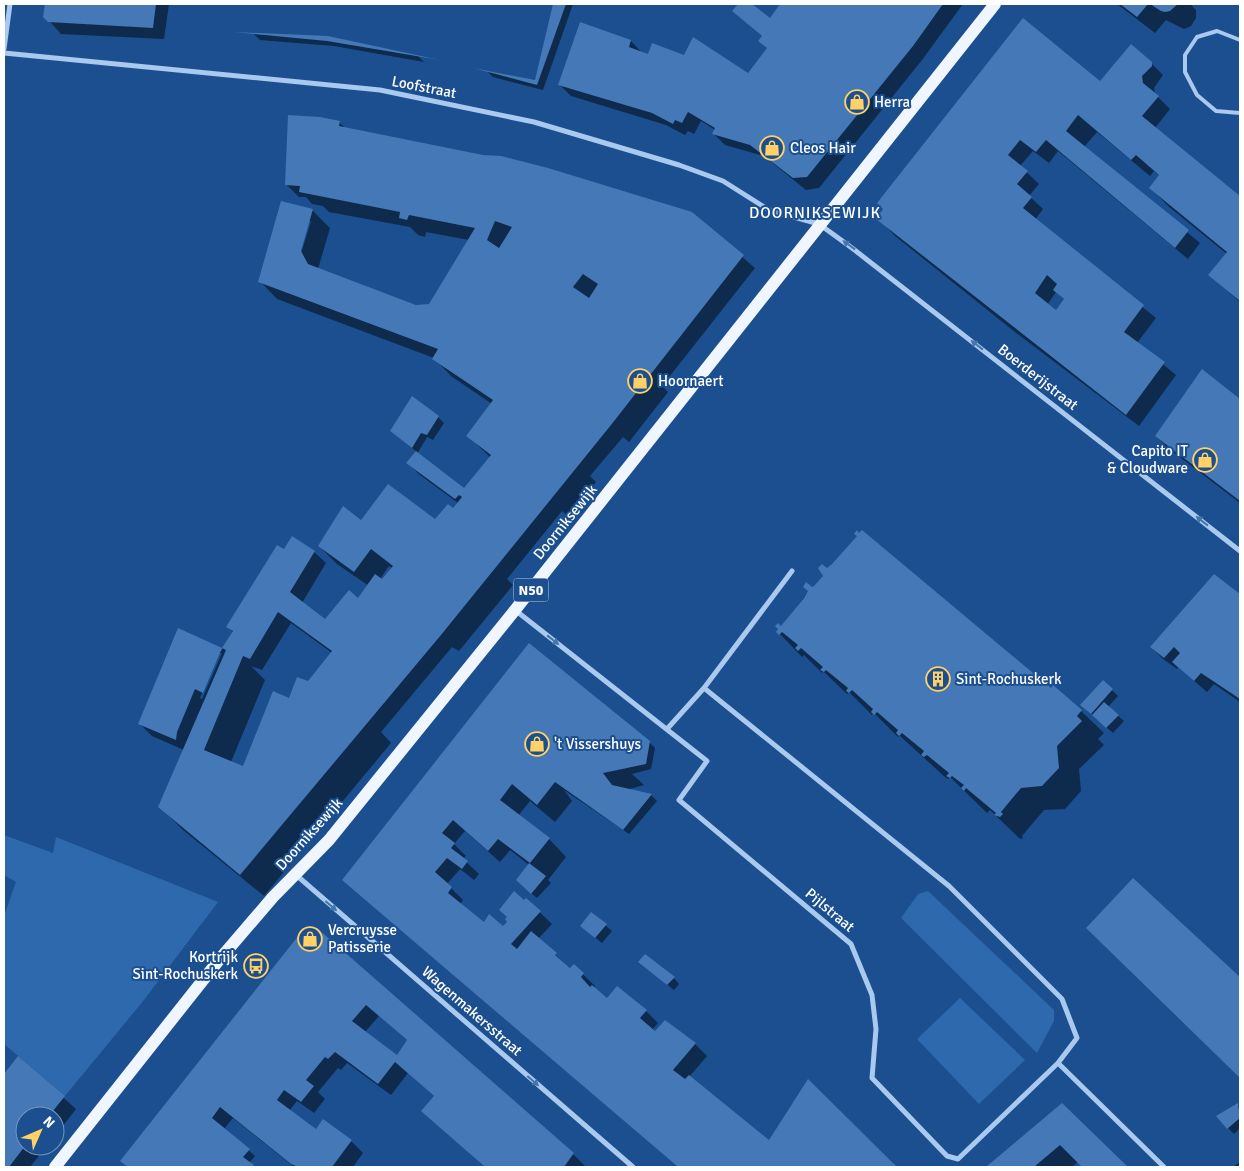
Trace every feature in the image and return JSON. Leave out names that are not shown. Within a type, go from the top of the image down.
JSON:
[{"type":"main road","name":"Doorniksewijk","points":[[55,1167],[219,960],[294,874],[329,840],[515,610],[995,4]]},
{"type":"street","points":[[4,49],[10,4]]},
{"type":"street","name":"Loofstraat","points":[[4,53],[380,90],[534,122],[714,178],[769,210],[820,224]]},
{"type":"street","name":"Boerderijstraat","points":[[820,224],[1240,551]]},
{"type":"street","points":[[667,729],[704,688],[792,571]]},
{"type":"street","name":"Pijlstraat","points":[[515,610],[707,761],[678,800],[851,944],[872,995],[876,1030],[872,1078],[946,1156],[958,1159],[1058,1063],[1077,1038],[1062,999],[949,886],[704,688]]},
{"type":"street","name":"Wagenmakersstraat","points":[[294,874],[633,1167]]},
{"type":"street","points":[[1058,1063],[1164,1167]]},
{"type":"lane","points":[[1240,40],[1217,32],[1197,37],[1184,55],[1185,72],[1197,95],[1216,110],[1240,113]]},
{"type":"shaded area","points":[[4,835],[53,853],[56,837],[218,902],[144,1000],[65,1096],[4,1044],[4,916],[16,882],[4,875]]},
{"type":"shaded area","points":[[928,891],[1054,1010],[1054,1021],[1037,1053],[901,918],[918,894]]},
{"type":"shaded area","points":[[960,998],[1025,1060],[979,1104],[917,1039]]},
{"type":"building","points":[[45,4],[156,4],[153,28],[48,22],[43,17]]},
{"type":"building","points":[[553,4],[566,4],[537,85],[473,68],[535,80]]},
{"type":"building","points":[[738,4],[752,4],[770,18],[780,4],[943,4],[913,46],[807,177],[793,178],[750,145],[712,134],[715,128],[688,112],[682,123],[675,120],[673,124],[652,113],[558,85],[580,22],[631,40],[629,47],[648,54],[652,43],[684,55],[693,37],[748,73],[767,48],[758,41],[762,36],[732,11]]},
{"type":"building","points":[[1120,4],[1148,4],[1137,17]]},
{"type":"building","points":[[1150,4],[1178,4],[1170,11],[1165,12]]},
{"type":"building","points":[[1023,18],[1100,81],[1131,44],[1152,62],[1152,66],[1142,76],[1143,83],[1159,96],[1142,116],[1240,196],[1240,301],[1208,275],[1227,252],[1149,188],[1159,175],[1136,155],[1131,160],[1078,115],[1066,131],[1189,230],[1175,248],[1046,140],[1036,152],[1020,140],[1008,155],[1028,171],[1017,184],[1032,197],[1023,208],[1144,305],[1124,332],[1165,362],[1126,415],[876,219],[883,209],[877,203]],"holes":[[[1047,275],[1057,284],[1053,290],[1064,299],[1056,310],[1035,293]]]},
{"type":"building","points":[[234,32],[328,36],[440,60],[327,41]]},
{"type":"building","points":[[288,115],[320,117],[340,121],[339,126],[483,155],[501,156],[548,168],[692,212],[744,255],[611,425],[441,635],[240,875],[158,807],[226,650],[222,648],[233,631],[226,627],[277,545],[284,549],[292,536],[315,551],[290,592],[325,619],[349,590],[358,598],[375,574],[382,579],[393,566],[371,549],[354,572],[318,546],[343,506],[361,520],[388,484],[435,519],[448,504],[453,508],[462,497],[459,495],[455,499],[406,463],[416,451],[464,488],[491,455],[466,436],[493,400],[432,359],[438,349],[258,282],[281,201],[313,209],[301,251],[308,264],[416,305],[429,304],[475,228],[409,215],[407,220],[399,218],[400,212],[299,192],[300,186],[285,185]],"holes":[[[495,221],[512,227],[499,248],[487,240]],[[583,274],[598,284],[589,298],[573,287]],[[278,612],[332,651],[308,681],[297,677],[289,698],[273,691],[243,766],[204,750],[243,656],[250,659]]]},
{"type":"building","points":[[1202,369],[1240,399],[1240,501],[1155,436]]},
{"type":"building","points":[[412,396],[439,416],[427,435],[421,433],[412,448],[390,431]]},
{"type":"building","name":"Sint-Rochuskerk","points":[[857,530],[859,533],[862,530],[1051,688],[1053,685],[1082,710],[1077,716],[1082,721],[1057,746],[1059,768],[1042,786],[1021,788],[1001,812],[1003,814],[1000,817],[994,815],[996,813],[966,788],[964,791],[961,788],[964,785],[952,776],[950,778],[946,776],[949,773],[927,755],[924,757],[921,755],[924,751],[902,733],[899,736],[896,733],[898,730],[877,712],[874,715],[871,712],[873,709],[852,690],[849,693],[846,691],[848,688],[826,670],[824,672],[820,670],[823,667],[801,648],[798,651],[795,648],[798,645],[782,632],[779,635],[776,632],[778,629],[775,626],[778,623],[781,626],[804,598],[808,591],[803,587],[806,582],[812,587],[814,586],[823,576],[818,568],[822,564],[827,568],[832,564],[857,536],[854,534]]},
{"type":"building","points":[[1214,574],[1240,594],[1240,699],[1201,673],[1194,681],[1172,662],[1180,653],[1174,647],[1164,658],[1150,647]]},
{"type":"building","points":[[178,628],[222,648],[203,693],[195,689],[177,732],[176,740],[138,724]]},
{"type":"building","points":[[529,643],[650,741],[646,764],[603,773],[612,785],[652,794],[623,830],[555,782],[537,805],[512,784],[500,800],[550,838],[530,863],[498,839],[488,851],[453,820],[442,833],[455,843],[451,848],[468,861],[462,869],[447,858],[435,872],[452,887],[448,893],[484,922],[489,914],[503,926],[507,922],[505,919],[507,917],[499,910],[514,891],[524,900],[526,898],[541,911],[511,944],[517,949],[531,931],[557,953],[555,955],[570,968],[574,964],[584,973],[581,977],[590,987],[592,985],[607,998],[617,986],[647,1010],[640,1018],[655,1031],[665,1020],[696,1043],[673,1070],[685,1079],[689,1075],[769,1140],[808,1079],[897,1167],[678,1167],[342,880]]},
{"type":"building","points":[[1103,680],[1113,689],[1091,714],[1080,705]]},
{"type":"building","points":[[1104,702],[1119,715],[1106,728],[1092,715]]},
{"type":"building","points":[[529,863],[546,876],[531,894],[516,880]]},
{"type":"building","points":[[1133,878],[1240,977],[1240,1078],[1086,928]]},
{"type":"building","points":[[591,912],[607,924],[595,938],[580,926]]},
{"type":"building","points":[[317,928],[574,1153],[564,1167],[485,1167],[421,1111],[434,1096],[395,1062],[378,1084],[335,1052],[328,1059],[325,1057],[306,1080],[314,1086],[301,1102],[284,1090],[277,1100],[316,1129],[323,1119],[352,1140],[332,1167],[298,1167],[291,1164],[220,1107],[212,1118],[250,1149],[243,1157],[254,1165],[252,1167],[128,1167],[120,1161],[303,930]],"holes":[[[366,1005],[407,1040],[397,1055],[352,1021]]]},
{"type":"building","points":[[645,954],[675,977],[667,985],[638,962]]},
{"type":"building","points":[[18,1056],[65,1096],[57,1106],[15,1106],[15,1156],[17,1156],[9,1167],[4,1167],[4,1074]]},
{"type":"building","points":[[1062,1103],[1128,1167],[1082,1167],[1060,1145],[1034,1167],[986,1167]]},
{"type":"building","points":[[1238,1103],[1240,1118],[1227,1129],[1216,1116]]},
{"type":"place","name":"Herra","points":[[857,102]]},
{"type":"place","name":"Cleos Hair","points":[[772,148]]},
{"type":"place","name":"Hoornaert","points":[[640,381]]},
{"type":"place","name":"Capito IT & Cloudware","points":[[1205,460]]},
{"type":"place","name":"Sint-Rochuskerk","points":[[938,679]]},
{"type":"place","name":"'t Vissershuys","points":[[537,744]]},
{"type":"place","name":"Vercruysse Patisserie","points":[[310,939]]},
{"type":"place","name":"Kortrijk Sint-Rochuskerk","points":[[256,966]]},
{"type":"district","name":"DOORNIKSEWIJK","points":[[815,213]]}]
